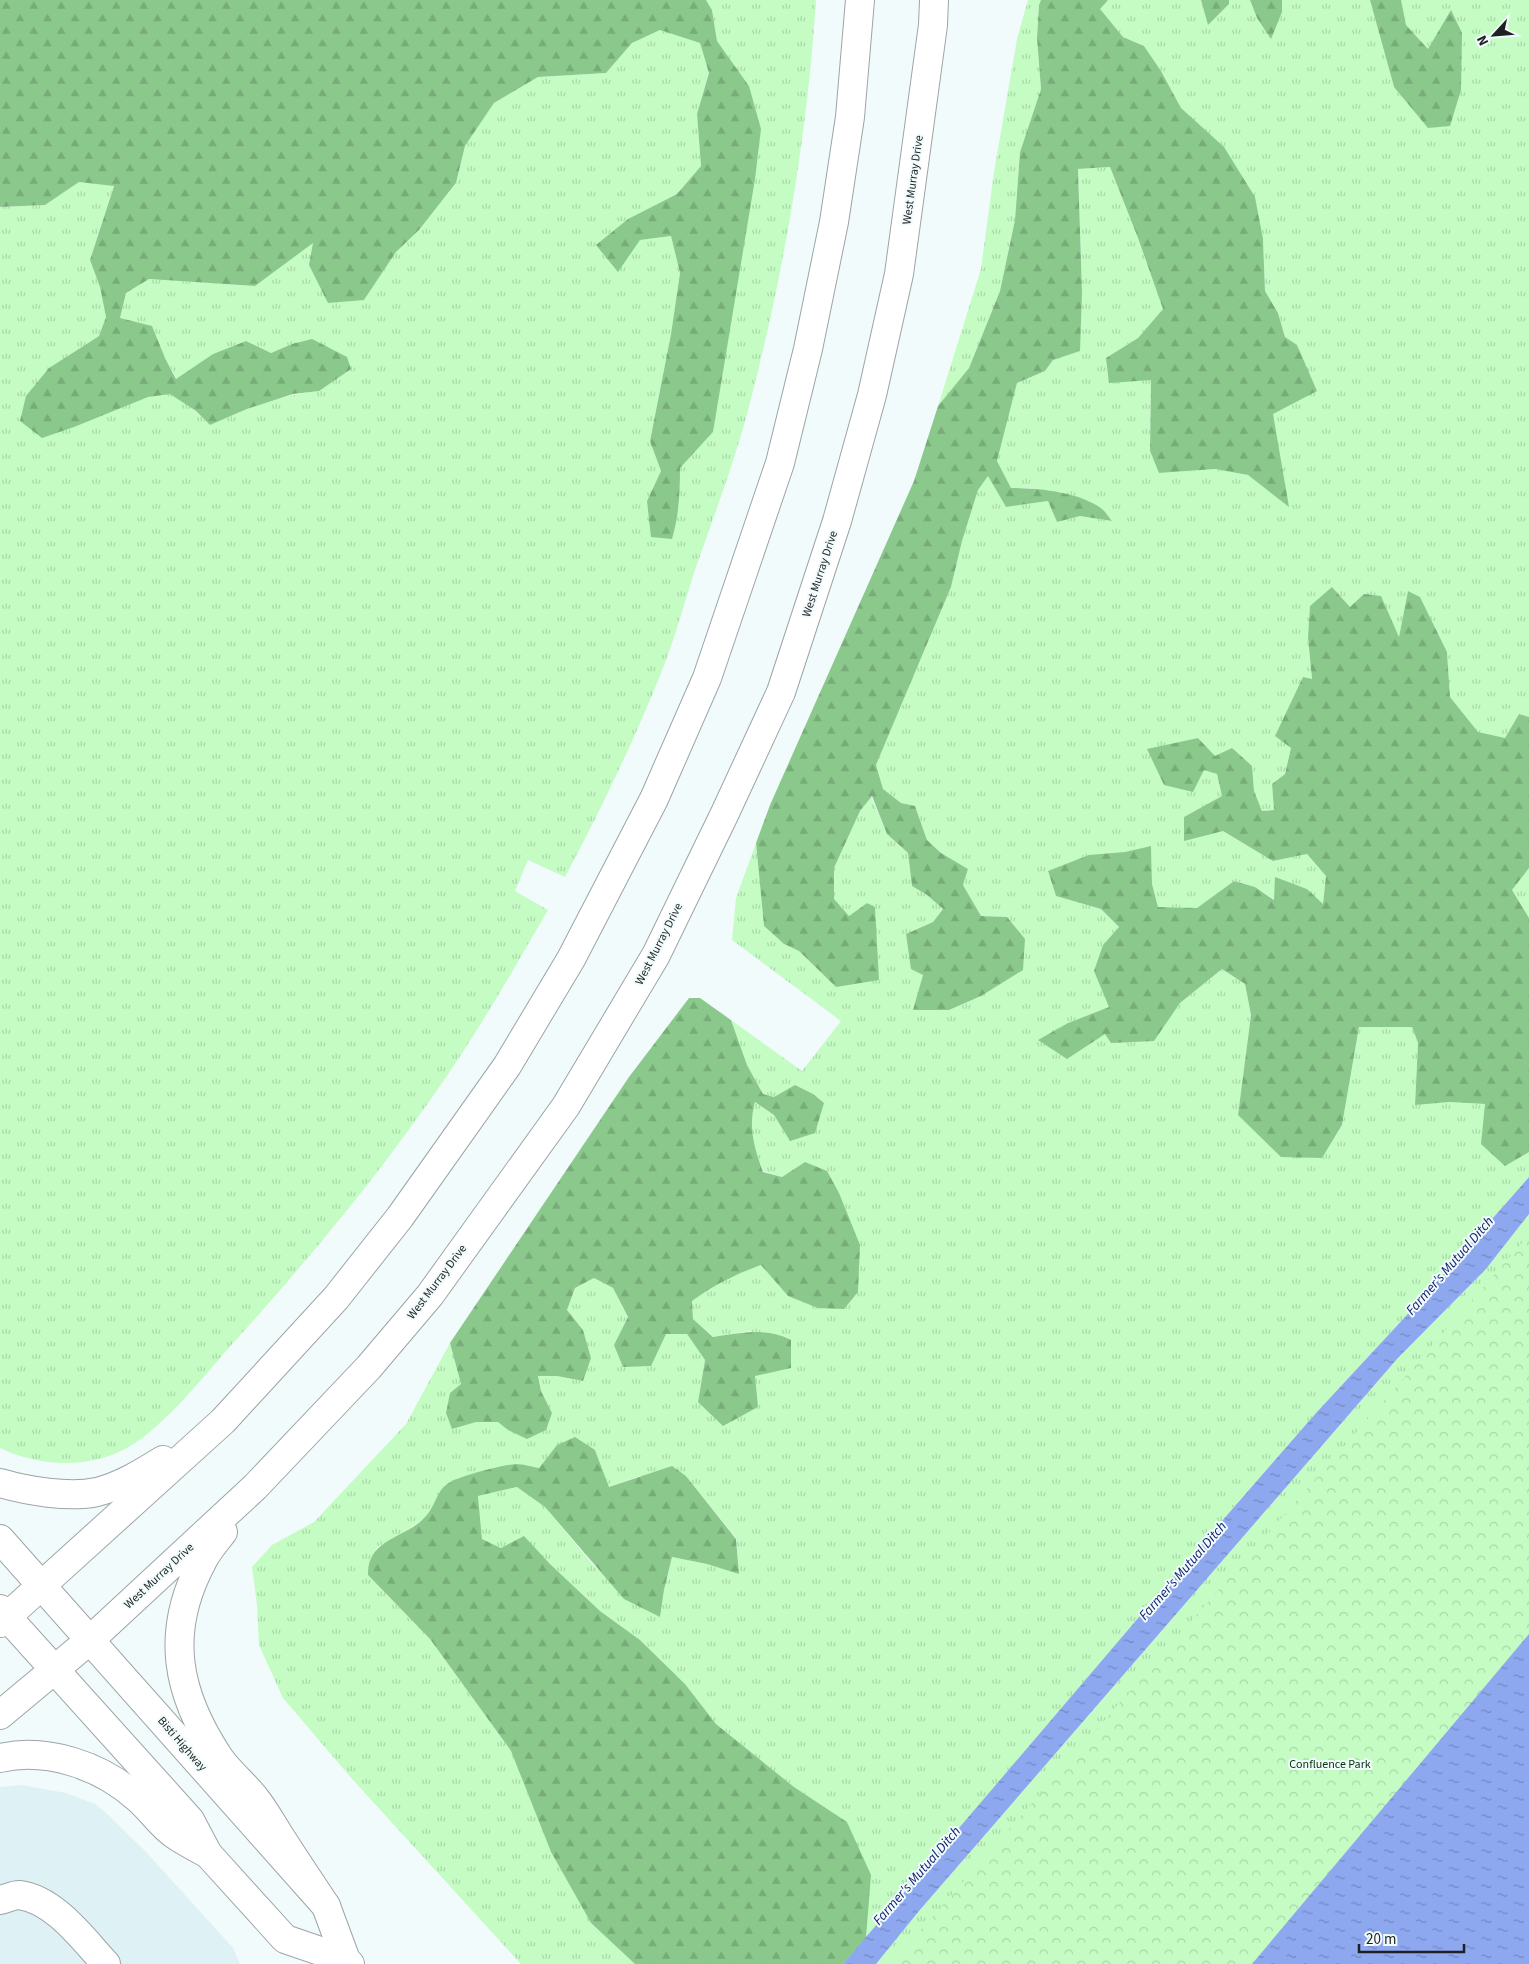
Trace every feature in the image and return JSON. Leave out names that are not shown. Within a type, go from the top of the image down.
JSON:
[{"type":"main road","points":[[2,1616],[42,1587],[223,1421],[336,1298],[400,1217],[501,1074],[571,959],[654,799],[707,678],[780,463],[808,349],[834,222],[850,117],[860,0]]},
{"type":"main road","name":"West Murray Drive","points":[[0,1715],[90,1640],[255,1487],[369,1367],[430,1295],[566,1106],[656,955],[729,804],[780,692],[837,521],[872,395],[900,274],[934,25],[934,0]]},
{"type":"main road","points":[[0,1483],[22,1490],[68,1494],[96,1492],[134,1478],[223,1421]]},
{"type":"main road","points":[[255,1487],[203,1559],[189,1590],[182,1614],[178,1642],[180,1670],[186,1693],[196,1717],[213,1746],[222,1760],[256,1799],[326,1906]]},
{"type":"main road","name":"Bisti Highway","points":[[0,1539],[326,1906],[346,1963]]},
{"type":"main road","name":"Bisti Highway","points":[[2,1616],[55,1669],[190,1820],[208,1854],[286,1939],[346,1963]]},
{"type":"main road","points":[[0,1758],[31,1755],[53,1757],[79,1764],[108,1776],[136,1796],[173,1834],[208,1854]]},
{"type":"main road","points":[[0,1900],[18,1895],[46,1904],[76,1931],[106,1964]]},
{"type":"shaded area","points":[[21,1785],[66,1793],[95,1804],[103,1810],[147,1853],[233,1948],[240,1964],[0,1964],[0,1787]]},
{"type":"green space","points":[[0,0],[706,0],[712,10],[717,41],[749,86],[761,129],[755,179],[713,432],[680,468],[679,504],[672,539],[651,537],[647,501],[661,471],[650,441],[671,334],[680,273],[671,236],[640,240],[618,272],[596,245],[628,219],[677,194],[701,166],[697,114],[709,73],[700,43],[660,30],[632,43],[606,73],[538,77],[494,103],[465,146],[456,183],[419,230],[396,252],[364,300],[328,303],[309,265],[313,243],[255,286],[149,279],[126,293],[120,318],[152,326],[176,379],[213,354],[246,341],[271,353],[292,344],[312,339],[347,357],[351,369],[319,391],[293,394],[247,409],[210,425],[196,411],[170,394],[148,397],[42,438],[20,421],[26,396],[49,368],[99,336],[106,317],[100,287],[90,260],[114,186],[79,182],[45,205],[0,207]]},
{"type":"green space","points":[[706,0],[816,0],[800,156],[772,312],[742,433],[668,656],[641,721],[604,800],[565,877],[528,860],[515,891],[548,910],[489,1011],[441,1085],[383,1164],[322,1241],[178,1405],[150,1432],[136,1442],[123,1450],[93,1460],[61,1463],[46,1462],[30,1459],[0,1448],[0,207],[45,205],[79,182],[114,185],[90,260],[100,287],[106,317],[99,336],[49,368],[113,410],[149,396],[170,394],[197,412],[210,425],[277,399],[319,391],[292,344],[271,353],[246,341],[213,354],[177,379],[165,358],[120,318],[126,293],[149,279],[255,286],[313,242],[364,300],[396,252],[419,230],[456,184],[465,146],[494,103],[538,77],[606,73],[632,43],[660,30],[700,43],[709,73],[697,114],[701,166],[677,194],[628,219],[640,240],[671,236],[680,273],[671,334],[650,440],[661,471],[647,501],[671,539],[676,521],[680,468],[713,432],[749,86],[717,41],[712,10]]},
{"type":"green space","points":[[1028,0],[1041,0],[1037,38],[1041,89],[1020,152],[1015,220],[1000,291],[969,368],[938,406],[981,269],[994,172],[1017,39]]},
{"type":"green space","points":[[1041,0],[1108,0],[1100,9],[1123,37],[1144,46],[1161,71],[1181,108],[1224,147],[1255,197],[1263,239],[1265,291],[1278,313],[1285,337],[1297,345],[1317,391],[1273,414],[1289,507],[1248,475],[1215,469],[1159,473],[1150,451],[1151,380],[1109,383],[1106,358],[1138,338],[1163,309],[1110,167],[1078,169],[1082,292],[1080,351],[1053,360],[1045,371],[1017,383],[997,461],[1011,488],[1046,490],[1071,495],[1093,503],[1102,509],[1112,521],[1080,516],[1057,522],[1048,501],[1006,507],[988,476],[978,490],[962,541],[951,587],[876,765],[883,789],[901,803],[915,806],[927,840],[941,853],[968,869],[963,885],[981,916],[1007,917],[1025,939],[1023,970],[981,996],[949,1010],[913,1010],[923,975],[911,969],[906,934],[933,922],[943,909],[927,895],[912,886],[908,853],[887,834],[872,796],[860,811],[834,868],[834,899],[849,916],[867,903],[875,907],[879,980],[836,987],[799,951],[784,944],[764,926],[756,843],[770,805],[914,481],[938,406],[969,368],[1000,291],[1015,220],[1020,152],[1041,89],[1037,38]]},
{"type":"green space","points":[[1108,0],[1201,0],[1208,24],[1229,4],[1229,0],[1250,0],[1257,18],[1282,12],[1282,0],[1370,0],[1394,87],[1428,49],[1406,25],[1400,0],[1529,0],[1529,717],[1519,714],[1505,738],[1478,733],[1450,697],[1447,652],[1420,597],[1408,591],[1399,638],[1350,607],[1332,587],[1308,638],[1312,680],[1285,774],[1272,784],[1274,810],[1262,811],[1254,791],[1252,766],[1215,756],[1198,738],[1147,750],[1217,774],[1222,797],[1184,817],[1223,831],[1273,861],[1307,854],[1326,876],[1323,905],[1307,889],[1275,878],[1275,900],[1255,887],[1234,881],[1197,908],[1158,907],[1152,884],[1151,846],[1048,872],[1056,896],[1101,909],[1119,927],[1103,945],[1109,1007],[1068,1023],[1105,1034],[1153,1041],[1180,1003],[1222,969],[1245,984],[1251,1015],[1238,1115],[1322,1158],[1342,1125],[1359,1027],[1412,1027],[1418,1043],[1415,1104],[1449,1102],[1486,1104],[1529,1152],[1529,1177],[1418,1303],[1316,1413],[1168,1583],[866,1938],[868,1911],[847,1822],[794,1787],[716,1724],[685,1684],[640,1640],[600,1611],[524,1537],[501,1548],[482,1539],[478,1496],[517,1487],[545,1507],[595,1567],[660,1616],[672,1557],[739,1573],[736,1538],[686,1476],[640,1476],[609,1487],[595,1450],[557,1445],[539,1468],[517,1464],[460,1478],[445,1485],[426,1517],[394,1539],[377,1547],[368,1575],[430,1639],[511,1751],[551,1852],[591,1923],[635,1964],[521,1964],[353,1780],[283,1698],[259,1645],[257,1605],[252,1567],[272,1545],[314,1522],[406,1424],[450,1343],[461,1384],[452,1428],[476,1422],[498,1421],[508,1430],[552,1413],[541,1391],[538,1376],[557,1376],[583,1381],[583,1330],[567,1310],[575,1288],[594,1278],[613,1288],[628,1318],[614,1345],[666,1333],[687,1334],[705,1360],[698,1402],[755,1376],[751,1331],[714,1337],[693,1319],[692,1301],[725,1280],[761,1265],[788,1296],[805,1162],[782,1177],[763,1171],[754,1145],[752,1129],[755,1102],[774,1115],[790,1141],[774,1097],[763,1094],[747,1065],[731,1020],[802,1071],[841,1021],[732,940],[736,898],[756,843],[764,926],[784,944],[799,951],[836,987],[876,937],[875,907],[867,903],[849,916],[834,900],[834,868],[860,811],[871,796],[887,834],[908,853],[912,886],[927,895],[943,909],[933,922],[906,934],[923,975],[914,1010],[949,1010],[981,996],[1007,917],[981,916],[963,885],[968,869],[941,853],[927,840],[915,806],[901,803],[883,789],[876,765],[951,587],[962,541],[978,490],[988,475],[1006,507],[1048,501],[1057,522],[1080,516],[1112,521],[1083,499],[1030,488],[1011,488],[997,461],[1017,383],[1045,371],[1053,360],[1082,292],[1078,169],[1110,167],[1163,309],[1138,338],[1106,358],[1151,379],[1150,451],[1159,473],[1215,469],[1248,475],[1288,506],[1272,414],[1285,337],[1278,313],[1265,291],[1263,239],[1202,128],[1181,108],[1161,71],[1144,46],[1123,37],[1099,9]]},
{"type":"green space","points":[[1201,0],[1229,0],[1229,4],[1208,25]]},
{"type":"green space","points":[[1250,0],[1282,0],[1282,12],[1271,39],[1257,18]]},
{"type":"green space","points":[[1370,0],[1401,0],[1406,25],[1428,49],[1451,10],[1462,33],[1461,90],[1450,126],[1428,128],[1394,87]]},
{"type":"green space","points":[[1332,587],[1350,607],[1364,594],[1381,596],[1399,637],[1408,591],[1420,597],[1447,652],[1450,697],[1478,732],[1505,738],[1519,714],[1529,717],[1529,868],[1512,890],[1529,918],[1529,1152],[1505,1166],[1481,1144],[1485,1104],[1449,1102],[1415,1105],[1418,1043],[1412,1027],[1359,1027],[1342,1125],[1322,1158],[1281,1157],[1238,1115],[1251,1015],[1245,984],[1222,969],[1180,1003],[1154,1041],[1111,1043],[1105,1034],[1067,1059],[1038,1040],[1068,1023],[1109,1007],[1094,971],[1103,945],[1119,927],[1101,909],[1056,896],[1048,871],[1089,855],[1125,852],[1151,846],[1152,884],[1158,907],[1197,908],[1234,881],[1255,887],[1274,900],[1275,877],[1307,889],[1323,904],[1326,876],[1307,854],[1273,861],[1223,831],[1184,841],[1184,817],[1222,796],[1217,774],[1204,770],[1193,792],[1164,785],[1147,749],[1198,738],[1215,756],[1232,748],[1252,766],[1254,791],[1262,811],[1274,810],[1272,784],[1285,774],[1291,748],[1275,736],[1303,677],[1312,679],[1308,638],[1310,606]]},
{"type":"green space","points":[[1529,868],[1529,918],[1512,890]]},
{"type":"green space","points":[[689,998],[700,998],[731,1020],[747,1065],[763,1094],[774,1097],[795,1085],[813,1094],[824,1103],[815,1133],[790,1141],[774,1115],[755,1102],[752,1120],[753,1137],[763,1172],[782,1177],[805,1162],[827,1171],[839,1193],[860,1245],[858,1292],[844,1309],[818,1308],[788,1296],[761,1265],[725,1280],[692,1301],[693,1319],[713,1337],[762,1332],[772,1333],[791,1340],[791,1368],[755,1376],[758,1407],[723,1426],[698,1402],[705,1360],[687,1334],[666,1334],[651,1366],[623,1367],[614,1345],[628,1317],[613,1288],[594,1278],[575,1288],[567,1310],[583,1330],[591,1358],[583,1381],[557,1376],[538,1376],[541,1391],[552,1413],[546,1430],[527,1439],[508,1430],[498,1422],[476,1422],[452,1429],[446,1413],[450,1393],[461,1384],[450,1343],[629,1077]]},
{"type":"green space","points":[[1529,1214],[1529,1396],[896,1964],[876,1964],[919,1911],[1397,1359],[1486,1269]]},
{"type":"green space","name":"Confluence Park","points":[[1529,1235],[1529,1964],[891,1964]]},
{"type":"green space","points":[[575,1437],[595,1450],[609,1487],[672,1466],[686,1476],[736,1539],[739,1574],[707,1564],[672,1557],[660,1617],[624,1599],[545,1507],[517,1487],[478,1496],[482,1539],[501,1548],[524,1536],[550,1564],[600,1611],[640,1640],[685,1684],[716,1724],[794,1787],[847,1822],[871,1875],[866,1938],[843,1964],[635,1964],[591,1923],[551,1852],[511,1751],[430,1639],[368,1575],[369,1563],[374,1553],[389,1540],[418,1524],[426,1516],[447,1484],[470,1474],[509,1465],[519,1464],[539,1468],[557,1445]]},
{"type":"water","name":"Farmer's Mutual Ditch","points":[[1529,1177],[1529,1214],[1486,1269],[1397,1359],[919,1911],[876,1964],[843,1964],[1168,1583],[1316,1413],[1418,1303]]},
{"type":"water","points":[[1529,1634],[1529,1964],[1252,1964]]}]
